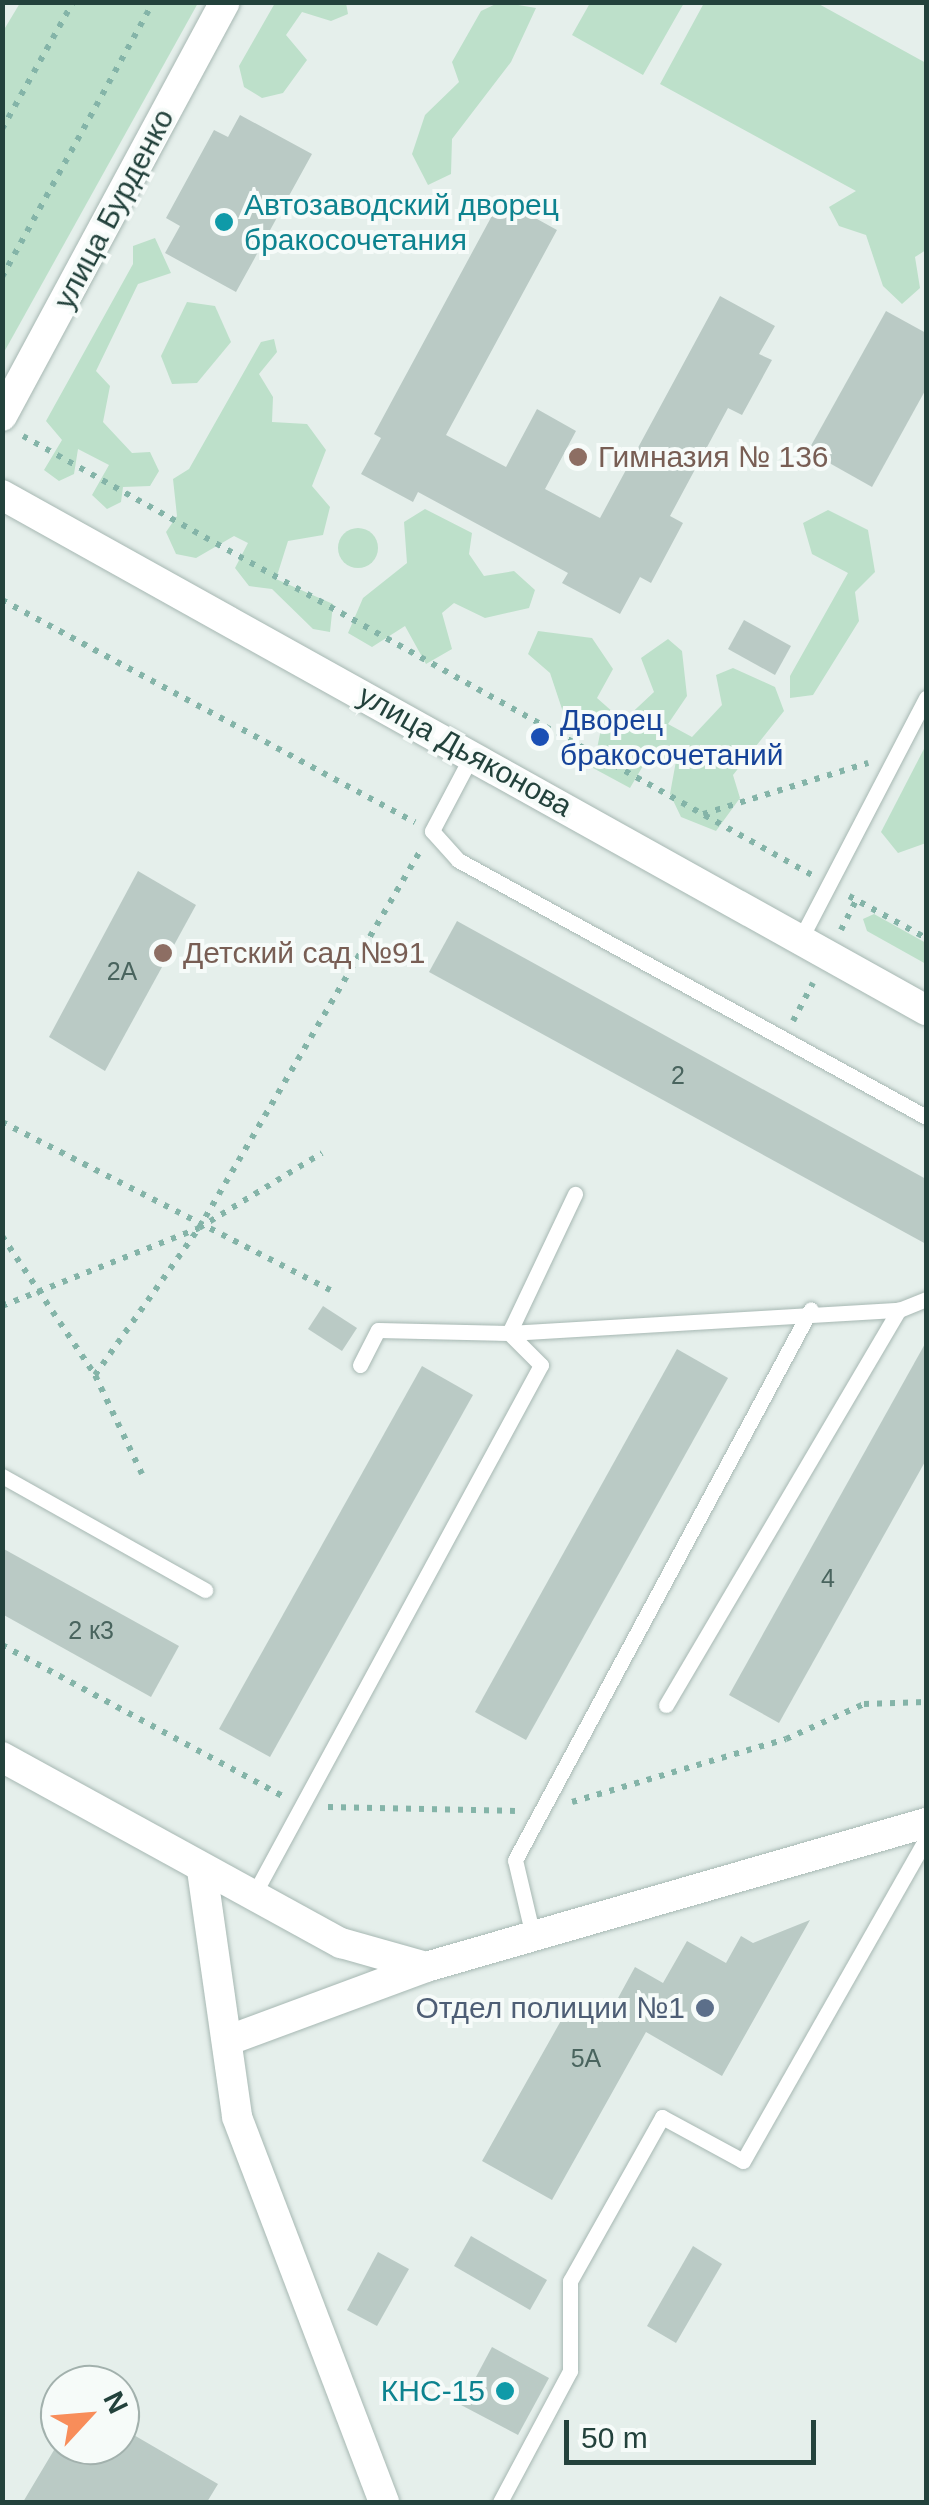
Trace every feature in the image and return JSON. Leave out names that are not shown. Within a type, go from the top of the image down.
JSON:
[{"type":"street","name":"улица Бурденко","points":[[10,425],[225,2]]},
{"type":"street","name":"улица Дьяконова","points":[[2,495],[926,1010]]},
{"type":"street","points":[[2,1757],[323,1933],[426,1966]]},
{"type":"street","points":[[229,2040],[272,2021],[330,2006],[426,1966],[926,1823]]},
{"type":"street","points":[[202,1870],[237,2117],[266,2204],[384,2502]]},
{"type":"street","points":[[265,1903],[243,1916],[220,1976],[240,2020],[272,2021]]},
{"type":"street","points":[[323,1933],[339,1973],[330,2006]]},
{"type":"lane","points":[[801,938],[926,698]]},
{"type":"lane","points":[[472,755],[432,831],[458,860],[926,1118]]},
{"type":"lane","points":[[509,1332],[575,1194]]},
{"type":"lane","points":[[360,1365],[378,1330],[509,1332],[812,1309],[898,1310],[926,1299]]},
{"type":"lane","points":[[533,1936],[516,1860],[812,1309]]},
{"type":"lane","points":[[666,1705],[898,1310]]},
{"type":"lane","points":[[265,1903],[302,1806],[540,1364],[509,1332]]},
{"type":"lane","points":[[2,1476],[205,1590]]},
{"type":"lane","points":[[500,2502],[570,2371],[570,2281],[662,2117],[743,2161],[926,1840]]},
{"type":"path","points":[[2,129],[72,5],[85,2]]},
{"type":"path","points":[[2,277],[153,2]]},
{"type":"path","points":[[10,425],[926,938]]},
{"type":"path","points":[[2,600],[432,831],[199,1228],[95,1375]]},
{"type":"path","points":[[702,814],[896,757]]},
{"type":"path","points":[[840,932],[856,900]]},
{"type":"path","points":[[783,1039],[814,982]]},
{"type":"path","points":[[2,1122],[199,1228],[330,1290]]},
{"type":"path","points":[[2,1306],[199,1228],[322,1153]]},
{"type":"path","points":[[2,1236],[42,1289],[95,1375],[142,1474]]},
{"type":"path","points":[[2,1644],[302,1806],[542,1811],[786,1739],[864,1704],[926,1702]]},
{"type":"green space","points":[[500,2],[536,8],[511,62],[452,139],[451,174],[428,185],[412,154],[425,115],[459,82],[452,62],[481,11]]},
{"type":"green space","points":[[590,2],[684,3],[643,75],[572,35]]},
{"type":"green space","points":[[20,3],[198,3],[3,354],[2,33]]},
{"type":"green space","points":[[275,3],[346,3],[348,14],[331,21],[302,12],[286,35],[307,60],[283,93],[262,98],[244,87],[239,66]]},
{"type":"green space","points":[[704,3],[817,3],[926,63],[926,250],[915,257],[920,288],[902,304],[883,286],[866,235],[839,226],[829,207],[856,191],[660,84]]},
{"type":"green space","points":[[155,238],[171,273],[138,284],[96,371],[110,386],[103,422],[132,453],[150,452],[159,471],[150,486],[123,487],[121,502],[107,509],[92,495],[109,465],[78,449],[74,474],[59,481],[44,470],[62,440],[46,421],[133,264],[133,246]]},
{"type":"green space","points":[[187,302],[215,306],[231,342],[197,383],[172,384],[161,356]]},
{"type":"green space","points":[[274,339],[277,352],[259,374],[273,397],[272,422],[307,424],[326,450],[312,486],[330,507],[323,535],[288,541],[276,579],[333,604],[330,632],[313,629],[272,589],[249,586],[235,568],[248,543],[234,536],[196,558],[176,554],[166,532],[177,516],[173,479],[189,469],[261,342]]},
{"type":"green space","points":[[425,509],[472,533],[469,554],[484,576],[514,571],[535,590],[529,608],[485,618],[454,603],[442,613],[452,649],[426,664],[405,626],[372,647],[348,633],[363,598],[407,563],[404,522]]},
{"type":"green space","points":[[828,510],[868,530],[875,572],[855,592],[859,621],[813,695],[790,698],[790,676],[848,573],[812,554],[803,523]]},
{"type":"green space","points":[[358,528],[372,534],[378,548],[372,562],[358,568],[344,562],[338,548],[344,534]]},
{"type":"green space","points":[[538,631],[592,638],[613,669],[597,698],[623,721],[654,692],[641,658],[668,639],[682,651],[687,696],[668,724],[692,737],[722,705],[716,675],[733,668],[775,687],[784,711],[733,775],[740,798],[716,831],[681,817],[670,794],[676,761],[647,759],[630,788],[593,768],[601,729],[563,712],[550,673],[528,654]]},
{"type":"green space","points":[[926,745],[926,843],[898,853],[881,832]]},
{"type":"green space","points":[[874,914],[926,943],[926,964],[867,931],[863,919]]},
{"type":"building","name":"Автозаводский дворец бракосочетания","points":[[240,115],[312,154],[236,292],[165,253],[180,226],[166,218],[214,130],[228,137]]},
{"type":"building","points":[[501,199],[557,230],[446,435],[506,467],[537,409],[576,431],[545,489],[600,518],[720,296],[775,326],[759,354],[772,360],[742,415],[728,408],[670,516],[683,523],[651,583],[640,577],[620,614],[562,583],[568,573],[418,492],[413,502],[361,474],[381,438],[374,434]]},
{"type":"building","points":[[886,311],[926,333],[926,389],[872,487],[808,451]]},
{"type":"building","points":[[744,620],[791,646],[775,675],[728,649]]},
{"type":"building","points":[[138,871],[196,905],[105,1071],[49,1037]]},
{"type":"building","points":[[457,921],[926,1179],[926,1244],[429,972]]},
{"type":"building","points":[[323,1306],[357,1328],[342,1351],[308,1329]]},
{"type":"building","points":[[926,1342],[926,1460],[779,1723],[729,1695]]},
{"type":"building","points":[[677,1349],[728,1378],[526,1740],[475,1712]]},
{"type":"building","points":[[422,1366],[473,1395],[270,1757],[219,1729]]},
{"type":"building","points":[[2,1548],[179,1646],[151,1697],[2,1614]]},
{"type":"building","points":[[810,1920],[722,2076],[646,2032],[552,2200],[482,2161],[572,2001],[606,2020],[635,1967],[663,1983],[687,1941],[726,1963],[741,1936],[753,1943]]},
{"type":"building","points":[[471,2236],[547,2280],[530,2310],[454,2266]]},
{"type":"building","points":[[693,2246],[722,2264],[676,2343],[647,2326]]},
{"type":"building","points":[[378,2252],[409,2269],[377,2326],[347,2310]]},
{"type":"building","name":"КНС-15","points":[[492,2347],[549,2378],[518,2435],[461,2405]]},
{"type":"building","points":[[140,2439],[218,2484],[207,2502],[23,2502],[45,2465],[140,2465]]},
{"type":"place","name":"Автозаводский дворец бракосочетания","points":[[224,222]]},
{"type":"place","name":"Гимназия № 136","points":[[578,457]]},
{"type":"place","name":"Дворец бракосочетаний","points":[[540,737]]},
{"type":"place","name":"Детский сад №91","points":[[163,953]]},
{"type":"place","name":"Отдел полиции №1","points":[[705,2008]]},
{"type":"place","name":"КНС-15","points":[[505,2391]]}]
